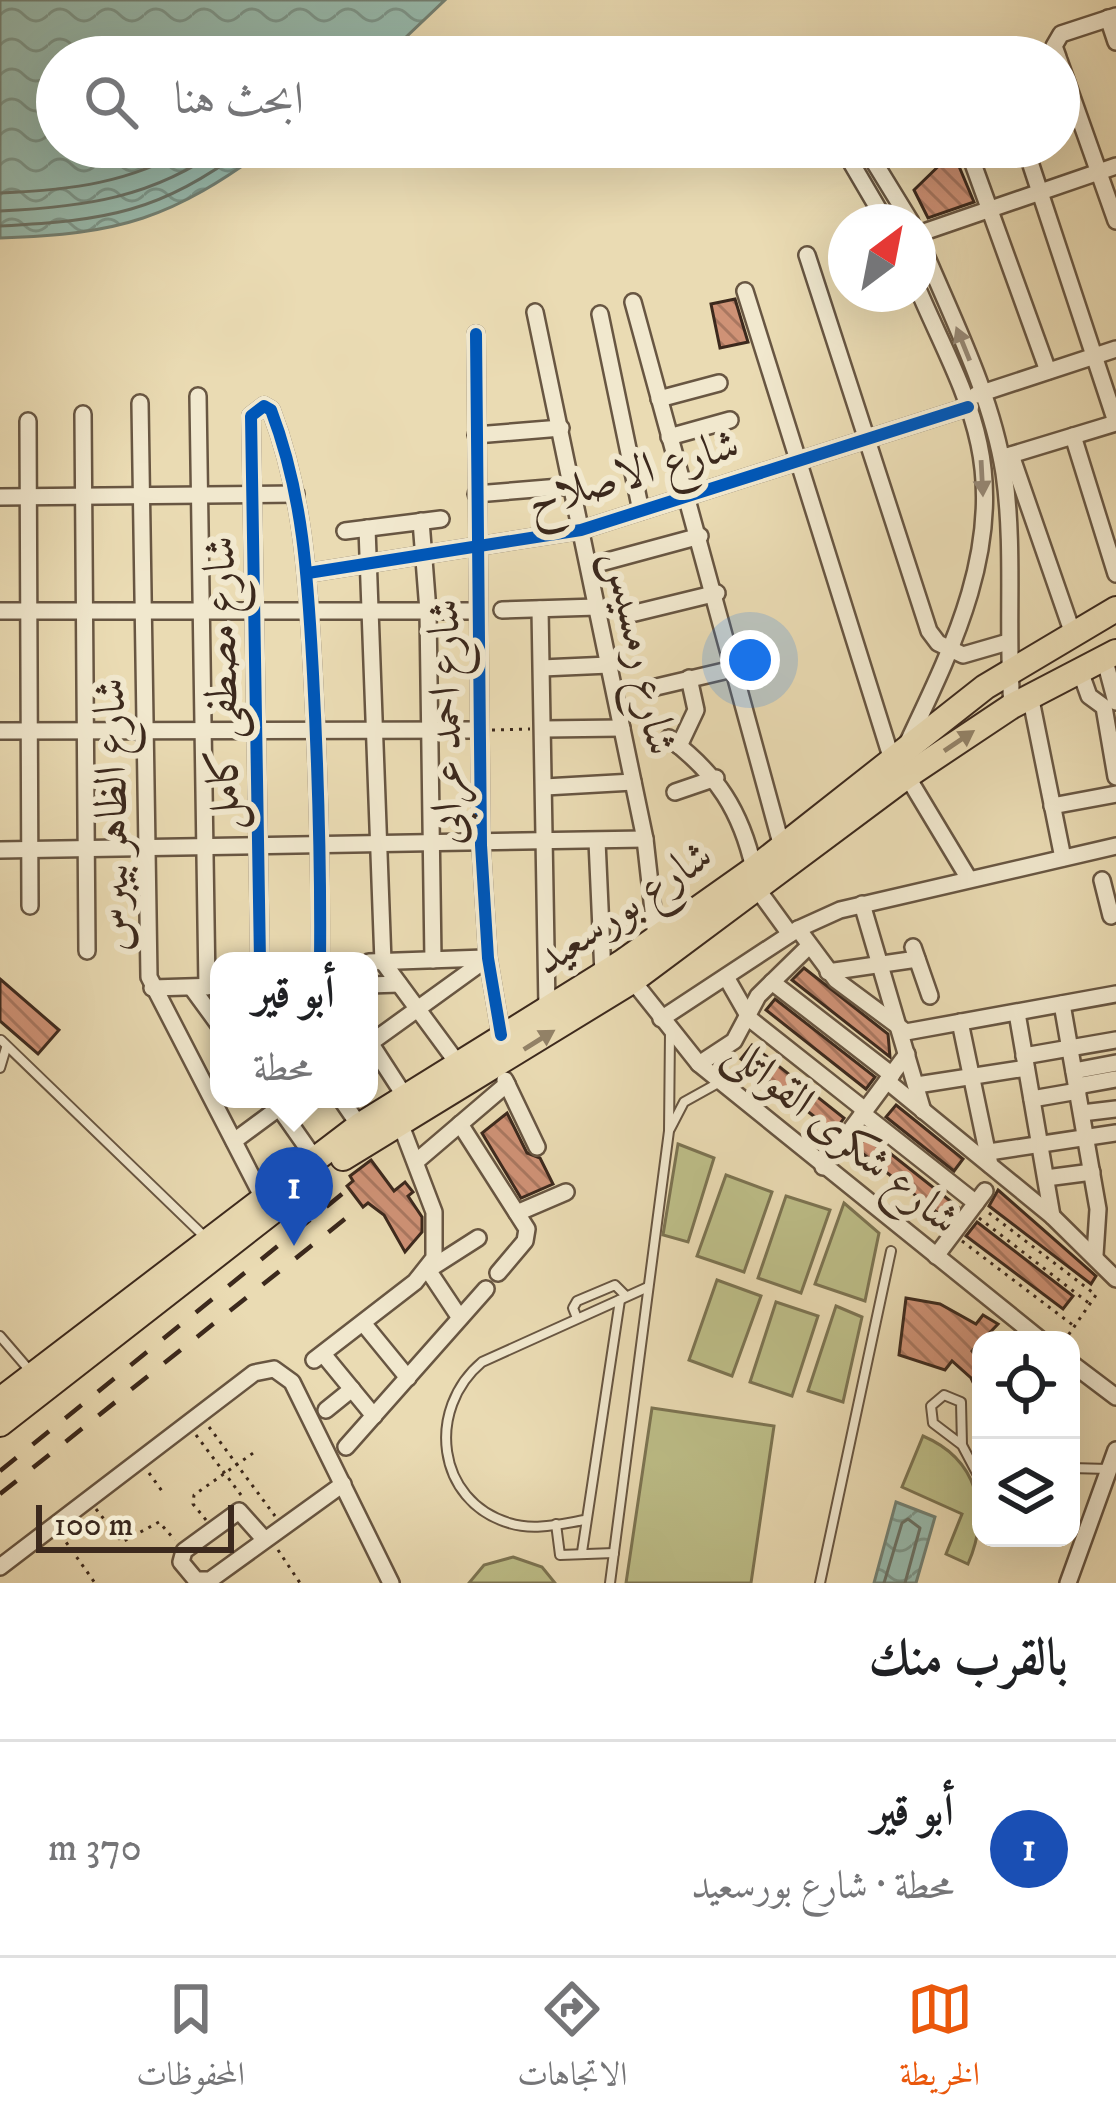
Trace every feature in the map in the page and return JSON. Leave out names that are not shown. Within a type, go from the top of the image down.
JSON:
[{"type":"main road","name":"شارع بورسعيد","points":[[4,1389],[213,1245],[457,1061],[547,1007],[619,972],[756,880],[1009,670],[1116,609]]},
{"type":"main road","name":"شارع بورسعيد","points":[[398,1107],[502,1075],[656,937],[756,880],[782,848],[900,765],[1110,654]]},
{"type":"main road","name":"شارع بورسعيد","points":[[0,1424],[263,1198],[315,1160],[364,1133]]},
{"type":"street","points":[[1060,36],[1112,17],[1116,42]]},
{"type":"street","points":[[1080,119],[1116,220]]},
{"type":"street","points":[[936,228],[1116,166]]},
{"type":"street","points":[[854,168],[875,204]]},
{"type":"street","points":[[878,168],[900,204]]},
{"type":"street","points":[[974,168],[1048,371]]},
{"type":"street","points":[[1006,457],[1116,422],[1032,168]]},
{"type":"street","points":[[807,255],[929,631],[951,651],[976,655],[1008,642]]},
{"type":"street","points":[[936,279],[1072,631]]},
{"type":"street","points":[[745,291],[900,765],[969,879]]},
{"type":"street","points":[[633,302],[717,593],[782,848]]},
{"type":"street","name":"شارع رمسيس","points":[[535,312],[645,838],[656,937]]},
{"type":"street","points":[[900,765],[951,651],[971,590],[982,521],[982,464],[966,403],[928,312]]},
{"type":"street","points":[[600,314],[641,511]]},
{"type":"street","name":"شارع احمد عرابى","points":[[476,334],[481,845],[488,958],[501,1035]]},
{"type":"street","name":"شارع الاصلاح","points":[[308,573],[581,530],[867,439],[982,393],[1116,349]]},
{"type":"street","points":[[659,399],[718,383]]},
{"type":"street","points":[[152,988],[206,987],[209,848],[202,733],[198,396]]},
{"type":"street","name":"شارع الظاهر بيبرس","points":[[140,403],[152,988],[210,1097]]},
{"type":"street","name":"شارع مصطفى كامل","points":[[260,952],[251,416],[258,407],[272,410],[296,494]]},
{"type":"street","points":[[83,414],[88,496],[87,951]]},
{"type":"street","points":[[669,437],[730,419]]},
{"type":"street","points":[[28,421],[30,906]]},
{"type":"street","points":[[476,435],[560,428]]},
{"type":"street","points":[[1073,436],[1116,574]]},
{"type":"street","points":[[1006,457],[1009,670],[1052,806],[1063,858]]},
{"type":"street","points":[[476,494],[572,486]]},
{"type":"street","points":[[0,497],[296,494],[308,573],[321,847],[320,952]]},
{"type":"street","points":[[345,530],[441,519]]},
{"type":"street","points":[[421,521],[428,611],[433,960]]},
{"type":"street","points":[[368,528],[378,847],[376,952]]},
{"type":"street","points":[[589,566],[700,536]]},
{"type":"street","points":[[635,613],[717,593]]},
{"type":"street","points":[[502,610],[597,607]]},
{"type":"street","points":[[540,609],[537,729],[545,787],[547,1007]]},
{"type":"street","points":[[0,611],[478,610]]},
{"type":"street","points":[[1110,654],[1106,713],[1116,772]]},
{"type":"street","points":[[542,668],[609,665]]},
{"type":"street","points":[[652,688],[737,668]]},
{"type":"street","points":[[1079,668],[1089,696],[1110,702]]},
{"type":"street","points":[[689,678],[696,710],[674,742],[716,778],[742,823],[756,880],[828,972],[899,1029],[1116,994]]},
{"type":"street","points":[[537,729],[622,728]]},
{"type":"street","points":[[0,731],[480,730]]},
{"type":"street","points":[[675,792],[716,778]]},
{"type":"street","points":[[545,787],[633,782]]},
{"type":"street","points":[[1052,806],[1116,794]]},
{"type":"street","points":[[0,850],[378,847],[645,838]]},
{"type":"street","points":[[597,841],[619,972]]},
{"type":"street","points":[[666,1025],[726,976],[794,932],[862,904],[1116,846]]},
{"type":"street","points":[[1102,880],[1109,916]]},
{"type":"street","points":[[862,904],[923,1111]]},
{"type":"street","points":[[699,1064],[734,1040],[750,1019],[758,996],[808,947]]},
{"type":"street","points":[[828,972],[915,953],[930,996]]},
{"type":"street","points":[[378,962],[488,958]]},
{"type":"street","points":[[378,1036],[488,958]]},
{"type":"street","points":[[378,964],[399,984],[457,1061]]},
{"type":"street","name":"شارع شكرى القواتلى","points":[[619,972],[699,1064],[1030,1331]]},
{"type":"street","points":[[726,976],[750,1019],[977,1202],[936,1256]]},
{"type":"street","points":[[772,982],[923,1111],[989,1158],[1116,1279]]},
{"type":"street","points":[[378,985],[399,984]]},
{"type":"street","points":[[1062,1004],[1098,1209],[1108,1230],[1095,1255]]},
{"type":"street","points":[[1017,1013],[1052,1216]]},
{"type":"street","points":[[960,1022],[989,1158]]},
{"type":"street","points":[[917,1085],[1116,1040]]},
{"type":"street","points":[[823,1167],[907,1054]]},
{"type":"street","points":[[378,1062],[418,1160],[438,1227],[428,1270],[460,1318]]},
{"type":"street","points":[[1032,1099],[1116,1064]]},
{"type":"street","points":[[418,1160],[460,1124],[502,1075],[536,1148]]},
{"type":"street","points":[[1076,1082],[1116,1079]]},
{"type":"street","name":"شارع الظاهر بيبرس","points":[[216,1108],[263,1198]]},
{"type":"street","points":[[234,1142],[274,1108]]},
{"type":"street","points":[[285,1108],[315,1160]]},
{"type":"street","points":[[347,1108],[364,1133]]},
{"type":"street","points":[[1082,1113],[1116,1108]]},
{"type":"street","points":[[460,1124],[528,1235],[498,1273]]},
{"type":"street","points":[[989,1158],[1039,1142],[1116,1132]]},
{"type":"street","points":[[1046,1178],[1093,1172]]},
{"type":"street","points":[[518,1213],[566,1192]]},
{"type":"street","points":[[1098,1209],[1116,1208]]},
{"type":"street","points":[[374,1416],[319,1357],[428,1270],[478,1238]]},
{"type":"street","points":[[346,1447],[486,1289]]},
{"type":"street","points":[[363,1323],[408,1378]]},
{"type":"street","points":[[0,1567],[254,1373],[274,1369],[292,1382],[391,1583]]},
{"type":"street","points":[[1080,1370],[1116,1396]]},
{"type":"street","points":[[326,1410],[352,1389]]},
{"type":"street","points":[[1068,1583],[1116,1450]]},
{"type":"street","points":[[272,1535],[239,1511],[184,1550],[181,1562],[203,1582],[272,1535],[343,1484]]},
{"type":"lane","points":[[610,1583],[669,1131],[666,1025]]},
{"type":"lane","points":[[0,1039],[6,1048],[1,1066]]},
{"type":"lane","points":[[0,1039],[213,1245]]},
{"type":"lane","points":[[669,1131],[684,1102],[720,1082]]},
{"type":"lane","points":[[820,1583],[891,1251]]},
{"type":"lane","points":[[577,1318],[577,1300],[615,1285],[623,1298],[582,1552]]},
{"type":"lane","points":[[585,1520],[510,1524],[475,1504],[452,1471],[445,1432],[455,1393],[471,1371],[493,1355],[649,1286]]},
{"type":"lane","points":[[0,1336],[32,1373]]},
{"type":"lane","points":[[962,1445],[961,1402],[944,1395],[931,1406],[933,1423],[962,1445],[972,1464]]},
{"type":"lane","points":[[941,1429],[953,1428],[962,1420]]},
{"type":"lane","points":[[1080,1468],[1108,1469]]},
{"type":"lane","points":[[556,1524],[557,1553],[614,1552]]},
{"type":"path","points":[[500,729],[537,729]]},
{"type":"path","points":[[977,1202],[1096,1295],[1072,1331]]},
{"type":"path","points":[[977,1202],[1047,1270],[1092,1305]]},
{"type":"path","points":[[952,1234],[1075,1327]]},
{"type":"path","points":[[1047,1270],[1053,1262]]},
{"type":"path","points":[[194,1419],[237,1465],[300,1583]]},
{"type":"path","points":[[194,1419],[248,1504]]},
{"type":"path","points":[[213,1529],[192,1500],[256,1451]]},
{"type":"path","points":[[140,1460],[162,1491]]},
{"type":"path","points":[[88,1499],[122,1542],[159,1522],[184,1550]]},
{"type":"path","points":[[54,1525],[95,1583]]},
{"type":"green space","points":[[678,1144],[714,1158],[688,1242],[663,1235]]},
{"type":"green space","points":[[726,1175],[772,1192],[744,1272],[697,1256]]},
{"type":"green space","points":[[786,1196],[830,1210],[801,1293],[758,1278]]},
{"type":"green space","points":[[844,1203],[879,1233],[865,1301],[815,1284]]},
{"type":"green space","points":[[717,1280],[761,1296],[732,1376],[689,1360]]},
{"type":"green space","points":[[776,1302],[818,1316],[792,1396],[750,1382]]},
{"type":"green space","points":[[836,1306],[862,1317],[843,1402],[808,1391]]},
{"type":"green space","points":[[652,1408],[774,1426],[751,1583],[626,1583]]},
{"type":"green space","points":[[923,1436],[956,1458],[972,1484],[974,1547],[968,1564],[946,1554],[962,1514],[902,1487]]},
{"type":"green space","points":[[513,1557],[542,1567],[555,1583],[469,1583],[484,1565]]},
{"type":"water","points":[[0,0],[445,0],[407,36],[36,36],[36,168],[238,168],[203,191],[143,218],[79,232],[0,238]]},
{"type":"water","points":[[896,1502],[935,1517],[916,1583],[874,1583]]},
{"type":"building","points":[[937,168],[960,168],[974,202],[936,215],[936,204],[921,204],[914,190]]},
{"type":"building","points":[[735,299],[748,342],[720,348],[711,304]]},
{"type":"building","points":[[804,968],[888,1034],[890,1057],[792,980]]},
{"type":"building","points":[[0,979],[59,1030],[38,1054],[0,1021]]},
{"type":"building","points":[[775,999],[875,1077],[866,1089],[766,1010]]},
{"type":"building","points":[[752,1045],[844,1118],[834,1132],[741,1059]]},
{"type":"building","points":[[896,1105],[963,1159],[954,1171],[886,1117]]},
{"type":"building","points":[[507,1113],[527,1153],[540,1158],[553,1184],[521,1198],[482,1133]]},
{"type":"building","points":[[867,1135],[958,1207],[948,1221],[857,1149]]},
{"type":"building","points":[[371,1160],[394,1191],[405,1182],[413,1192],[408,1196],[422,1217],[422,1232],[405,1252],[384,1215],[368,1203],[363,1207],[347,1186],[353,1181],[350,1176]]},
{"type":"building","points":[[998,1190],[1096,1276],[1091,1284],[989,1206]]},
{"type":"building","points":[[977,1222],[1073,1296],[1063,1309],[966,1236]]},
{"type":"building","points":[[906,1298],[940,1304],[976,1324],[983,1315],[998,1324],[991,1331],[972,1331],[972,1380],[952,1361],[945,1370],[899,1355]]},
{"type":"railway","points":[[0,1471],[342,1194]]},
{"type":"railway","points":[[0,1494],[355,1211]]},
{"type":"cycle path","points":[[476,334],[481,845],[488,958],[501,1035]]},
{"type":"cycle path","points":[[260,952],[251,416],[264,406],[271,410],[291,475],[306,573],[318,782],[320,952]]},
{"type":"cycle path","points":[[308,573],[581,530],[968,407]]},
{"type":"place","name":"أبو قير","points":[[294,1246]]}]
